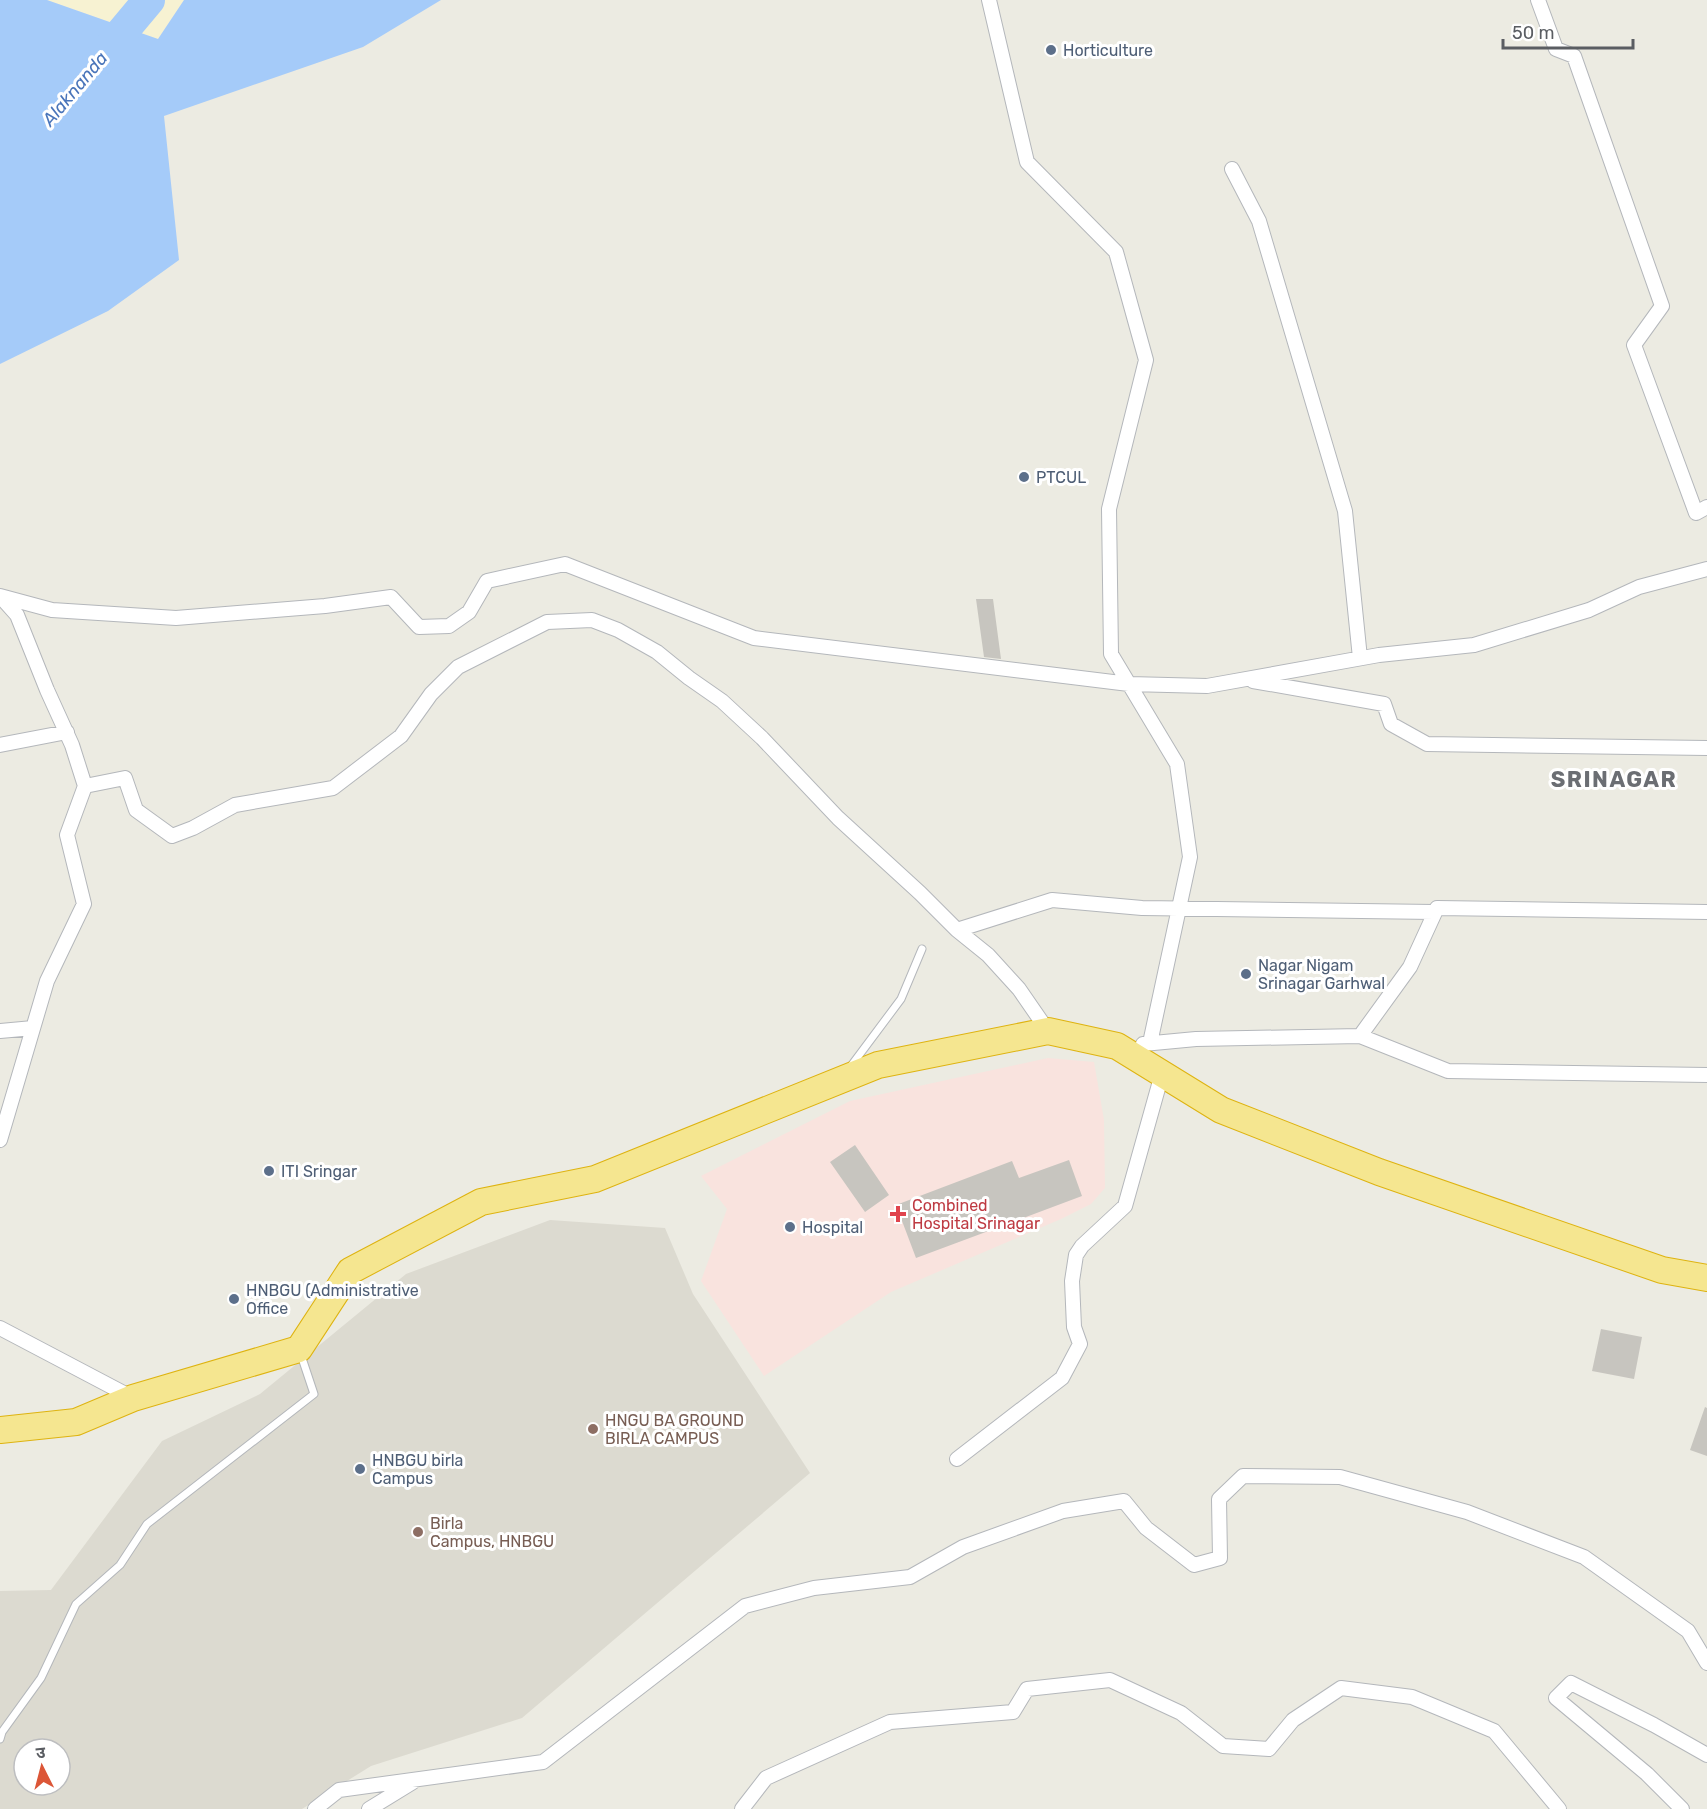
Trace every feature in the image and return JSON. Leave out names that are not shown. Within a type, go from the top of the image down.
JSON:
[{"type":"highway","points":[[0,1430],[75,1422],[133,1398],[299,1349],[350,1271],[481,1202],[595,1179],[878,1065],[1048,1031],[1117,1046],[1221,1110],[1379,1172],[1662,1270],[1707,1278]]},
{"type":"street","points":[[989,0],[1027,162],[1116,252],[1146,360],[1109,509],[1111,654],[1177,764],[1190,856],[1150,1044]]},
{"type":"street","points":[[1538,0],[1556,49],[1574,56],[1662,306],[1634,345],[1696,513],[1707,507]]},
{"type":"street","points":[[1232,168],[1259,221],[1345,511],[1360,658]]},
{"type":"street","points":[[0,1140],[47,981],[84,904],[67,835],[85,786],[67,732],[17,615],[0,596],[52,610],[176,618],[325,606],[392,597],[419,627],[449,626],[469,612],[487,581],[565,564],[754,638],[1129,684],[1207,686],[1360,658],[1474,645],[1589,610],[1639,587],[1707,569]]},
{"type":"street","points":[[85,786],[125,778],[136,810],[172,836],[193,828],[235,805],[333,788],[401,736],[431,694],[458,667],[547,622],[592,620],[618,630],[651,648],[722,702],[762,738],[838,818],[957,930],[988,955],[1020,989],[1048,1031]]},
{"type":"street","points":[[1242,680],[1384,704],[1391,724],[1428,744],[1707,748]]},
{"type":"street","points":[[0,745],[67,732]]},
{"type":"street","points":[[957,930],[1052,900],[1142,908],[1434,912]]},
{"type":"street","points":[[1360,1036],[1410,967],[1437,908],[1707,912]]},
{"type":"street","points":[[0,1031],[33,1028]]},
{"type":"street","points":[[1117,1046],[1196,1039],[1360,1036],[1448,1071],[1707,1075]]},
{"type":"street","points":[[957,1459],[1062,1378],[1080,1344],[1074,1327],[1072,1281],[1077,1255],[1082,1246],[1125,1206],[1162,1074]]},
{"type":"street","points":[[0,1328],[133,1398]]},
{"type":"street","points":[[315,1809],[339,1791],[543,1762],[745,1606],[814,1588],[910,1577],[963,1547],[1062,1511],[1124,1501],[1146,1528],[1194,1565],[1220,1558],[1219,1499],[1243,1476],[1340,1477],[1467,1512],[1584,1557],[1688,1631],[1707,1663]]},
{"type":"street","points":[[742,1809],[766,1778],[890,1722],[1013,1712],[1027,1689],[1110,1680],[1181,1713],[1223,1746],[1269,1749],[1293,1720],[1341,1688],[1412,1697],[1494,1731],[1558,1809]]},
{"type":"street","points":[[1682,1809],[1647,1774],[1556,1698],[1570,1683],[1654,1725],[1707,1755]]},
{"type":"street","points":[[369,1809],[418,1778]]},
{"type":"lane","points":[[842,1080],[901,999],[922,949]]},
{"type":"lane","points":[[0,1740],[2,1732],[41,1678],[76,1604],[120,1565],[147,1524],[314,1394],[299,1349]]},
{"type":"shaded area","name":"Combined Hospital Srinagar","points":[[1048,1058],[1094,1062],[1104,1120],[1105,1188],[1091,1204],[891,1292],[764,1376],[701,1281],[727,1209],[701,1176],[850,1101]]},
{"type":"shaded area","name":"Birla Campus, HNBGU","points":[[550,1220],[665,1228],[693,1294],[810,1473],[522,1718],[371,1766],[302,1809],[0,1809],[0,1591],[51,1590],[162,1441],[260,1394],[406,1274]]},
{"type":"sand","points":[[47,0],[184,0],[158,39]]},
{"type":"water","points":[[0,0],[47,0],[158,39],[184,0],[441,0],[363,47],[164,116],[179,260],[108,311],[0,364]]},
{"type":"building","points":[[976,599],[993,599],[1001,659],[984,657]]},
{"type":"building","points":[[855,1145],[889,1195],[865,1212],[830,1162]]},
{"type":"building","points":[[1069,1160],[1082,1196],[916,1258],[896,1205],[1012,1161],[1019,1178]]},
{"type":"building","points":[[1601,1329],[1642,1337],[1634,1379],[1592,1371]]},
{"type":"building","points":[[1705,1407],[1707,1408],[1707,1456],[1690,1450]]},
{"type":"waterway","name":"Alaknanda","points":[[98,61],[149,0]]},
{"type":"place","name":"Horticulture","points":[[1051,50]]},
{"type":"place","name":"PTCUL","points":[[1024,477]]},
{"type":"place","name":"Nagar Nigam Srinagar Garhwal","points":[[1246,974]]},
{"type":"place","name":"ITI Sringar","points":[[269,1171]]},
{"type":"place","name":"Combined Hospital Srinagar","points":[[898,1214]]},
{"type":"place","name":"Hospital","points":[[790,1227]]},
{"type":"place","name":"HNBGU (Administrative Office","points":[[234,1299]]},
{"type":"place","name":"HNGU BA GROUND BIRLA CAMPUS","points":[[593,1429]]},
{"type":"place","name":"HNBGU birla Campus","points":[[360,1469]]},
{"type":"place","name":"Birla Campus, HNBGU","points":[[418,1532]]},
{"type":"district","name":"SRINAGAR","points":[[1614,779]]}]
